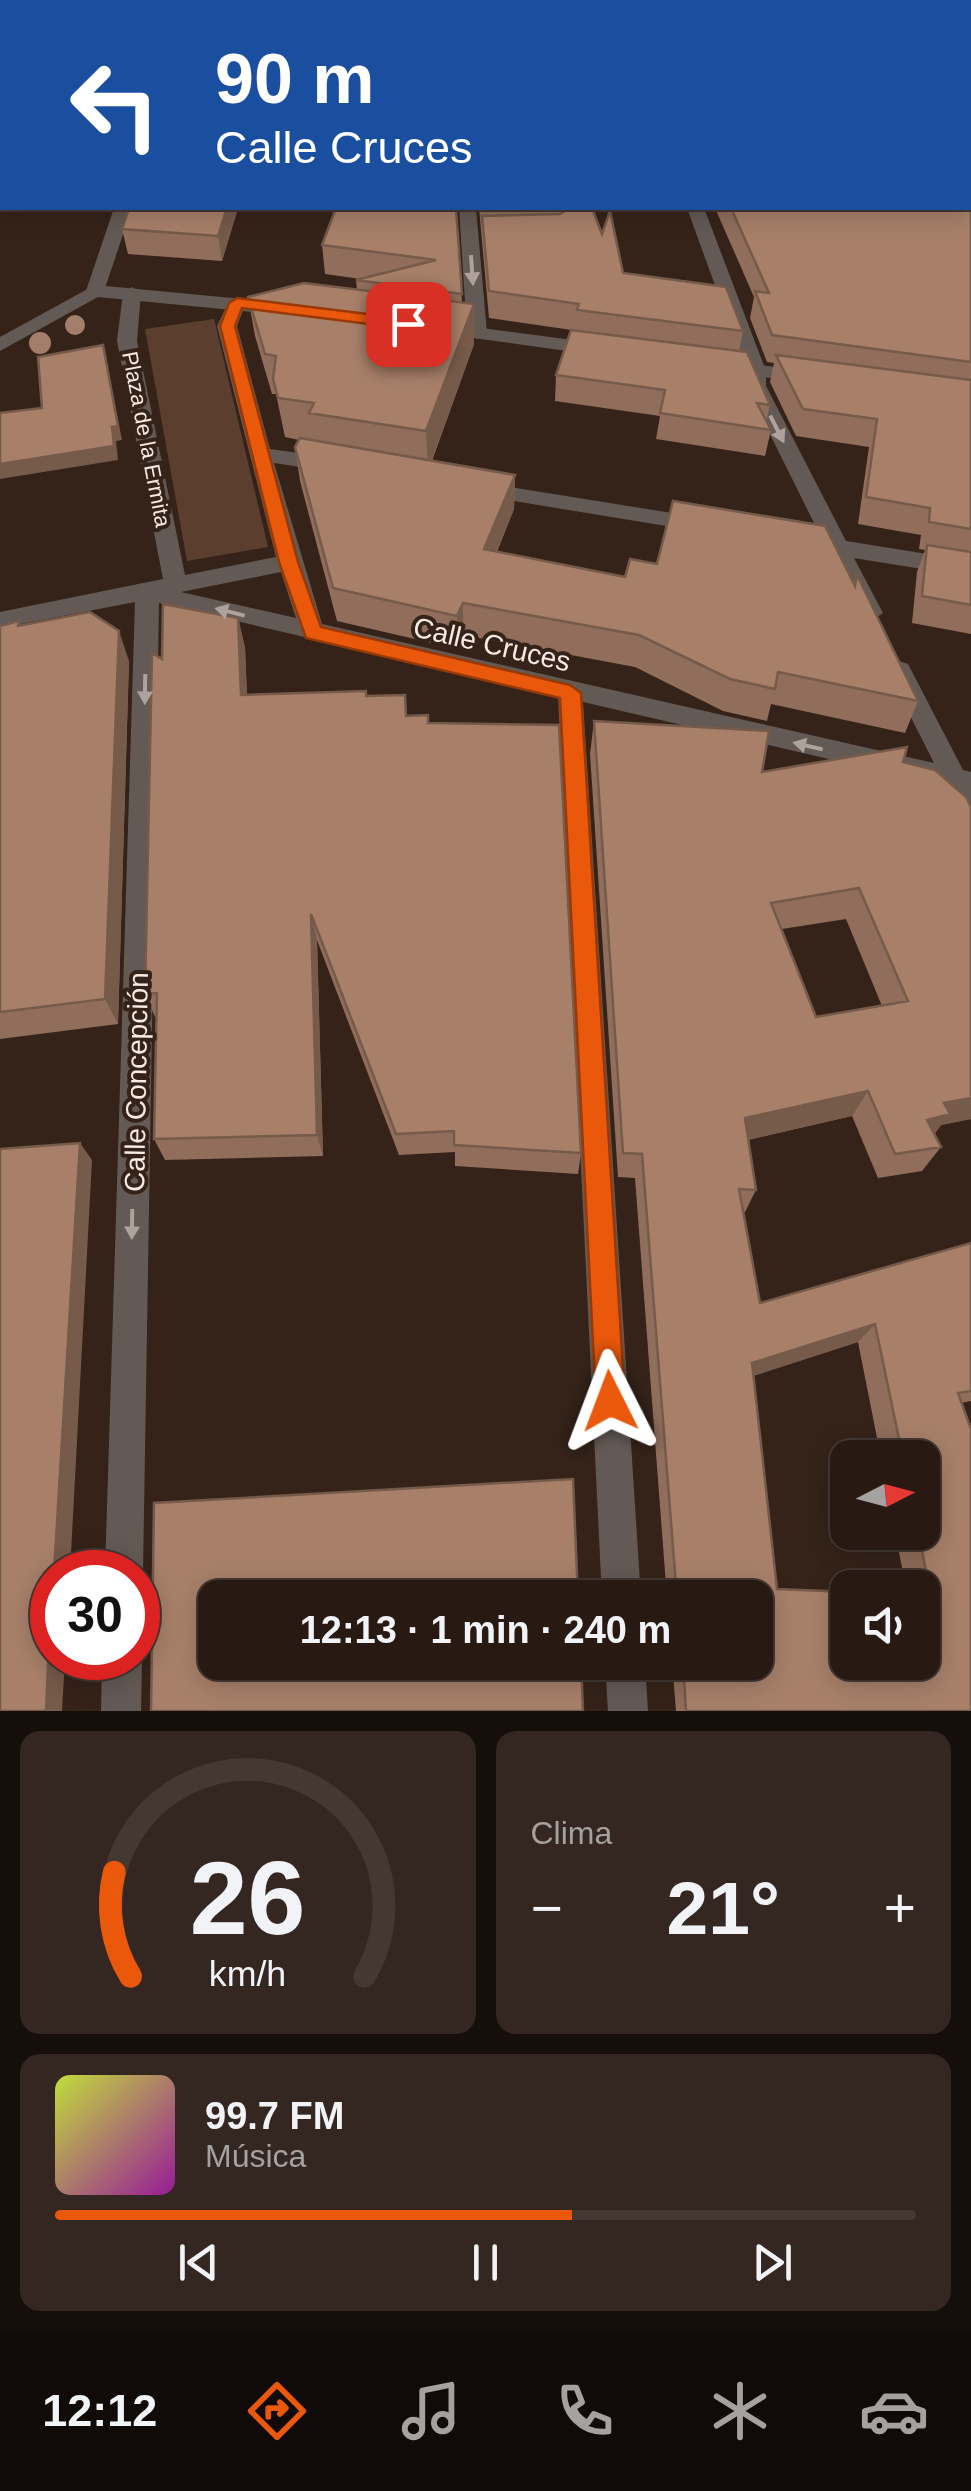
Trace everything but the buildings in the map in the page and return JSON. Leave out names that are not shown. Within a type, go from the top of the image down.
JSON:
[{"type":"street","points":[[95,291],[121,210]]},
{"type":"street","points":[[467,210],[479,234],[477,333]]},
{"type":"street","points":[[696,210],[756,371],[756,386],[887,645],[963,780],[971,811]]},
{"type":"street","points":[[0,345],[95,291],[311,312]]},
{"type":"street","name":"Plaza de la Ermita","points":[[132,294],[127,342],[161,587]]},
{"type":"street","points":[[237,303],[228,326],[289,562],[313,632]]},
{"type":"street","points":[[422,326],[626,353]]},
{"type":"street","points":[[700,363],[834,381]]},
{"type":"street","points":[[260,454],[358,469]]},
{"type":"street","points":[[454,485],[722,528]]},
{"type":"street","points":[[780,538],[971,570]]},
{"type":"street","points":[[161,587],[289,562]]},
{"type":"street","name":"Calle Cruces","points":[[0,620],[161,587],[313,632],[963,780]]},
{"type":"street","name":"Calle Concepción","points":[[125,1550],[161,587]]},
{"type":"street","points":[[570,693],[621,1580]]},
{"type":"street","points":[[121,1711],[122,1680]]},
{"type":"street","points":[[626,1680],[628,1711]]},
{"type":"shaded area","points":[[214,319],[268,547],[187,561],[145,329]]},
{"type":"route","points":[[408,324],[237,303],[228,326],[289,562],[313,632],[570,693],[610,1401]]}]
